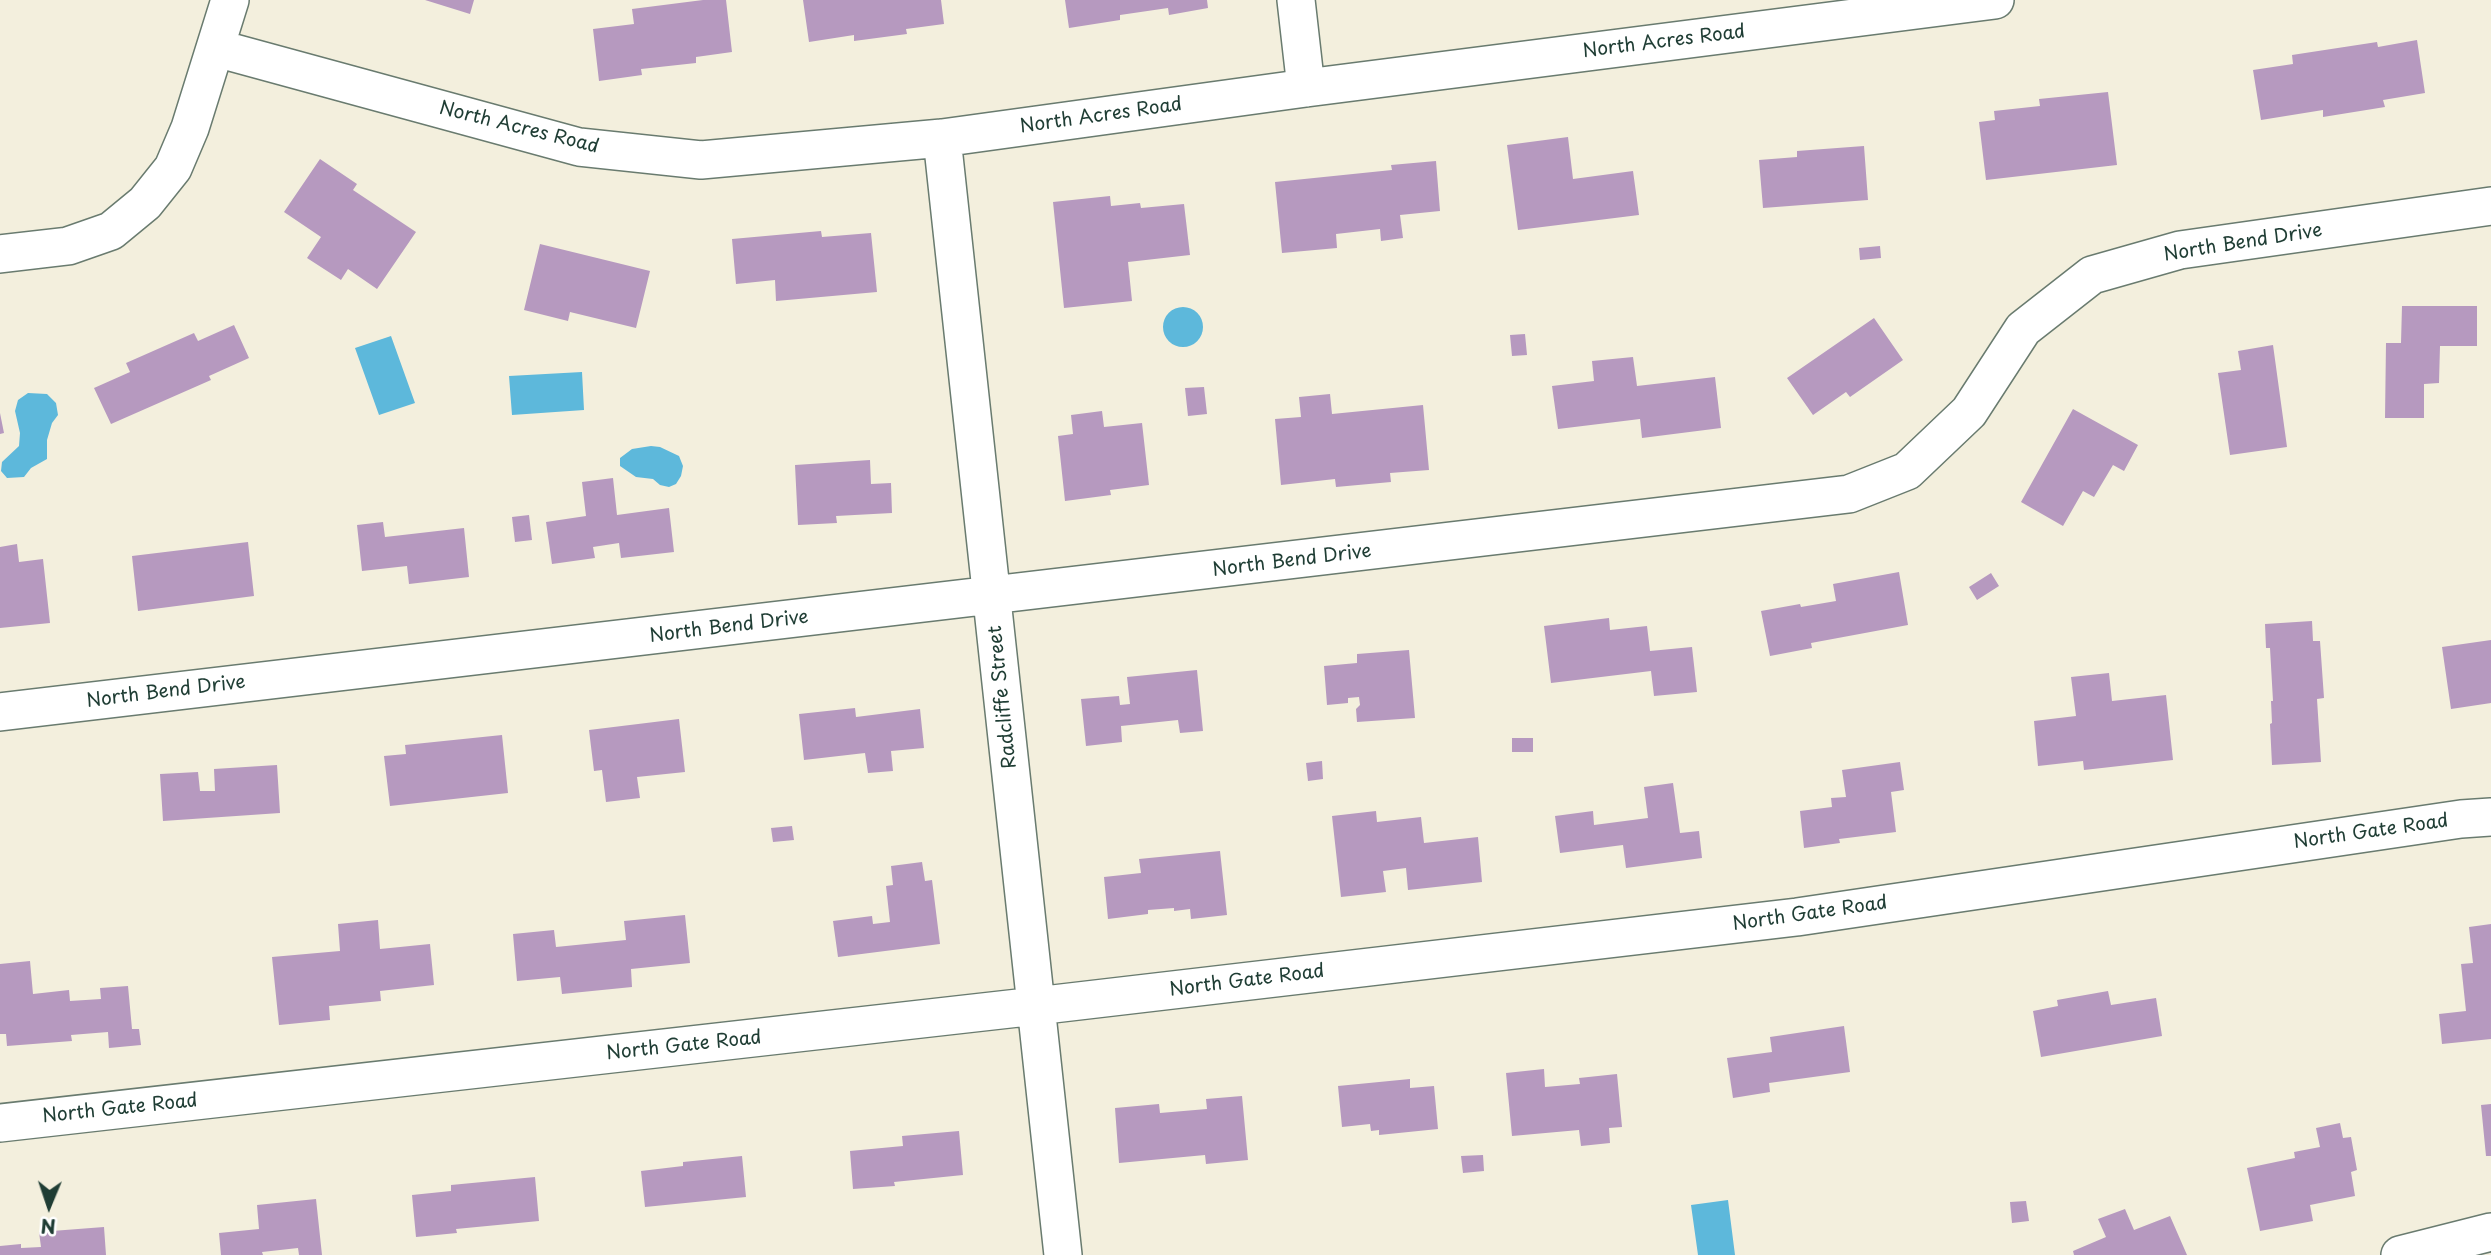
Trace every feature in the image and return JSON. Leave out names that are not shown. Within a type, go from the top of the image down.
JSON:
[{"type":"street","points":[[0,254],[68,246],[111,231],[145,203],[173,168],[190,128],[230,0]]},
{"type":"street","points":[[1296,0],[1306,88]]},
{"type":"street","name":"North Acres Road","points":[[216,48],[579,147],[701,160],[942,138],[1306,88],[1995,0]]},
{"type":"street","name":"Radcliffe Street","points":[[942,138],[1063,1255]]},
{"type":"street","name":"North Bend Drive","points":[[0,712],[1849,495],[1907,471],[1969,412],[2023,329],[2092,275],[2179,250],[2491,206]]},
{"type":"street","name":"North Gate Road","points":[[0,1123],[1797,917],[2447,821],[2491,817]]},
{"type":"street","points":[[2400,1255],[2491,1232]]},
{"type":"water","points":[[1183,307],[1191,308],[1197,313],[1202,319],[1202,335],[1197,341],[1191,346],[1183,347],[1175,346],[1169,341],[1164,335],[1163,327],[1164,319],[1169,313],[1175,308]]},
{"type":"water","points":[[391,336],[415,403],[379,415],[355,348]]},
{"type":"water","points":[[582,372],[584,410],[512,415],[509,376]]},
{"type":"water","points":[[28,393],[47,394],[56,403],[58,415],[52,423],[47,440],[47,459],[31,468],[24,477],[7,478],[1,471],[2,462],[19,446],[20,433],[15,411],[18,400]]},
{"type":"water","points":[[651,446],[679,456],[683,466],[676,484],[669,487],[660,485],[653,479],[636,477],[620,466],[620,458],[632,449]]},
{"type":"water","points":[[1728,1200],[1735,1255],[1698,1255],[1691,1205]]},
{"type":"building","points":[[425,0],[474,0],[470,14]]},
{"type":"building","points":[[703,0],[726,0],[732,52],[696,57],[696,63],[641,69],[642,75],[599,81],[593,29],[634,24],[632,9]]},
{"type":"building","points":[[803,0],[941,0],[944,24],[906,29],[907,34],[854,41],[854,35],[809,42]]},
{"type":"building","points":[[1065,0],[1207,0],[1208,8],[1169,15],[1168,8],[1120,15],[1120,20],[1069,28]]},
{"type":"building","points":[[2417,40],[2425,93],[2383,100],[2385,107],[2323,117],[2323,110],[2261,120],[2253,70],[2293,64],[2292,55],[2377,42],[2378,47]]},
{"type":"building","points":[[2108,92],[2117,165],[1986,180],[1979,122],[1995,120],[1994,111],[2040,106],[2039,99]]},
{"type":"building","points":[[1568,137],[1573,179],[1633,171],[1639,215],[1518,230],[1507,145]]},
{"type":"building","points":[[1864,146],[1868,200],[1763,208],[1759,160],[1797,157],[1797,151]]},
{"type":"building","points":[[320,159],[357,184],[353,190],[416,232],[377,289],[348,269],[341,280],[307,258],[321,237],[284,212]]},
{"type":"building","points":[[1436,161],[1440,211],[1400,215],[1403,238],[1381,241],[1380,229],[1336,234],[1337,248],[1282,253],[1275,182],[1392,170],[1391,165]]},
{"type":"building","points":[[1110,196],[1111,206],[1140,203],[1141,208],[1184,204],[1190,255],[1128,262],[1132,301],[1064,308],[1053,202]]},
{"type":"building","points":[[821,231],[822,237],[871,233],[877,292],[776,301],[775,280],[736,284],[732,239]]},
{"type":"building","points":[[540,244],[650,271],[636,328],[570,312],[568,321],[524,310]]},
{"type":"building","points":[[1880,246],[1881,258],[1860,260],[1859,248]]},
{"type":"building","points":[[2402,306],[2477,306],[2477,346],[2440,346],[2439,383],[2424,384],[2424,418],[2385,418],[2386,343],[2401,343]]},
{"type":"building","points":[[1874,318],[1903,360],[1850,397],[1846,392],[1813,415],[1787,378]]},
{"type":"building","points":[[234,325],[249,358],[209,376],[211,380],[111,424],[94,388],[130,372],[126,363],[194,333],[198,341]]},
{"type":"building","points":[[1525,334],[1527,355],[1512,356],[1510,335]]},
{"type":"building","points":[[2273,345],[2287,447],[2230,455],[2218,373],[2241,370],[2238,351]]},
{"type":"building","points":[[1633,357],[1637,386],[1715,377],[1721,428],[1642,438],[1640,419],[1558,429],[1552,386],[1594,381],[1592,361]]},
{"type":"building","points":[[1204,387],[1207,414],[1188,416],[1185,388]]},
{"type":"building","points":[[1330,394],[1332,414],[1423,405],[1429,470],[1390,473],[1391,482],[1336,487],[1335,479],[1281,485],[1275,419],[1301,417],[1299,397]]},
{"type":"building","points":[[2073,409],[2138,445],[2124,471],[2113,465],[2094,497],[2083,491],[2063,526],[2021,502]]},
{"type":"building","points":[[1102,411],[1104,427],[1142,423],[1149,485],[1110,490],[1111,495],[1065,501],[1058,436],[1073,434],[1071,415]]},
{"type":"building","points":[[0,413],[4,433],[0,434]]},
{"type":"building","points":[[870,460],[871,484],[891,483],[892,513],[836,516],[837,523],[798,525],[795,465]]},
{"type":"building","points":[[613,478],[617,515],[669,508],[674,552],[621,558],[619,543],[593,547],[595,558],[552,564],[546,522],[586,516],[582,482]]},
{"type":"building","points":[[529,515],[532,540],[515,542],[512,517]]},
{"type":"building","points":[[383,522],[385,537],[464,528],[469,577],[409,584],[407,566],[362,571],[357,525]]},
{"type":"building","points":[[248,542],[254,596],[138,611],[132,556]]},
{"type":"building","points":[[17,544],[19,562],[43,559],[50,623],[0,628],[0,547]]},
{"type":"building","points":[[1899,572],[1908,625],[1811,643],[1812,648],[1770,656],[1761,611],[1836,601],[1833,584]]},
{"type":"building","points":[[1991,573],[1999,586],[1977,600],[1969,587]]},
{"type":"building","points":[[1609,618],[1610,630],[1647,626],[1650,651],[1692,647],[1697,692],[1654,696],[1651,671],[1551,683],[1544,626]]},
{"type":"building","points":[[2312,621],[2313,641],[2320,641],[2324,698],[2317,699],[2321,762],[2272,765],[2270,724],[2273,701],[2270,648],[2266,648],[2265,624]]},
{"type":"building","points":[[2491,640],[2491,703],[2451,709],[2442,647]]},
{"type":"building","points":[[1409,650],[1415,718],[1357,722],[1359,697],[1348,698],[1348,703],[1327,705],[1324,666],[1357,663],[1357,654]]},
{"type":"building","points":[[1197,670],[1203,731],[1180,733],[1178,720],[1121,726],[1122,742],[1086,746],[1081,699],[1119,696],[1120,705],[1130,704],[1127,677]]},
{"type":"building","points":[[2109,673],[2112,701],[2166,695],[2173,760],[2084,770],[2083,761],[2038,766],[2034,721],[2076,716],[2071,677]]},
{"type":"building","points":[[855,708],[856,717],[920,709],[924,748],[891,751],[893,771],[868,773],[865,753],[804,760],[799,714]]},
{"type":"building","points":[[679,719],[685,772],[637,777],[640,798],[606,802],[602,770],[594,771],[589,730]]},
{"type":"building","points":[[502,735],[508,793],[390,806],[384,756],[406,754],[405,745]]},
{"type":"building","points":[[1512,738],[1533,738],[1533,752],[1512,752]]},
{"type":"building","points":[[1322,761],[1323,779],[1308,781],[1306,763]]},
{"type":"building","points":[[1900,762],[1904,790],[1891,792],[1896,832],[1839,839],[1840,843],[1804,848],[1800,811],[1832,807],[1831,798],[1846,797],[1842,770]]},
{"type":"building","points":[[277,765],[280,813],[163,821],[160,774],[198,772],[200,791],[215,791],[214,769]]},
{"type":"building","points":[[1673,783],[1680,833],[1699,831],[1702,858],[1626,868],[1623,845],[1560,853],[1555,816],[1593,811],[1594,825],[1648,818],[1644,787]]},
{"type":"building","points":[[1376,811],[1377,822],[1421,817],[1424,843],[1478,837],[1482,882],[1408,890],[1406,868],[1383,871],[1386,892],[1341,897],[1332,816]]},
{"type":"building","points":[[792,826],[794,840],[773,842],[771,828]]},
{"type":"building","points":[[1220,851],[1227,915],[1191,919],[1190,909],[1174,911],[1174,908],[1148,910],[1148,914],[1108,919],[1104,877],[1141,873],[1139,859]]},
{"type":"building","points":[[922,862],[925,881],[932,880],[940,944],[838,957],[833,921],[872,916],[873,924],[890,922],[886,886],[893,885],[891,866]]},
{"type":"building","points":[[685,915],[690,963],[631,969],[632,987],[562,994],[560,977],[517,981],[513,934],[554,930],[556,947],[626,940],[624,921]]},
{"type":"building","points":[[378,920],[380,949],[430,944],[434,985],[380,991],[381,1001],[329,1006],[330,1020],[279,1025],[272,957],[340,951],[338,924]]},
{"type":"building","points":[[2491,924],[2491,1039],[2442,1044],[2439,1014],[2466,1011],[2461,964],[2473,963],[2469,927]]},
{"type":"building","points":[[30,961],[33,994],[69,990],[70,1001],[101,999],[100,988],[128,986],[132,1029],[139,1029],[141,1045],[109,1048],[108,1032],[71,1035],[72,1041],[7,1046],[6,1034],[0,1034],[0,964]]},
{"type":"building","points":[[2108,991],[2111,1005],[2156,998],[2162,1036],[2041,1057],[2033,1011],[2058,1006],[2057,1000]]},
{"type":"building","points":[[1844,1026],[1850,1072],[1769,1083],[1770,1092],[1733,1098],[1727,1058],[1772,1052],[1770,1037]]},
{"type":"building","points":[[1544,1069],[1545,1087],[1580,1084],[1579,1078],[1617,1074],[1622,1127],[1609,1128],[1610,1143],[1581,1146],[1579,1130],[1512,1136],[1506,1073]]},
{"type":"building","points":[[1410,1079],[1410,1088],[1434,1086],[1438,1129],[1379,1135],[1379,1130],[1371,1131],[1370,1124],[1342,1127],[1338,1086]]},
{"type":"building","points":[[1242,1096],[1248,1160],[1206,1164],[1205,1155],[1119,1163],[1115,1108],[1159,1104],[1160,1113],[1207,1109],[1206,1099]]},
{"type":"building","points":[[2491,1104],[2491,1156],[2486,1156],[2481,1105]]},
{"type":"building","points":[[2340,1123],[2343,1138],[2351,1137],[2357,1170],[2351,1172],[2355,1196],[2310,1205],[2313,1221],[2260,1231],[2247,1168],[2295,1158],[2294,1152],[2320,1147],[2316,1128]]},
{"type":"building","points":[[959,1131],[963,1175],[894,1182],[895,1186],[853,1189],[850,1151],[903,1146],[902,1136]]},
{"type":"building","points":[[1483,1155],[1484,1171],[1463,1173],[1461,1156]]},
{"type":"building","points":[[742,1156],[746,1197],[645,1207],[641,1171],[683,1166],[683,1162]]},
{"type":"building","points":[[535,1177],[539,1221],[456,1229],[457,1233],[416,1237],[412,1195],[451,1191],[451,1185]]},
{"type":"building","points":[[316,1199],[322,1255],[299,1255],[298,1248],[262,1252],[263,1255],[221,1255],[219,1233],[259,1229],[257,1205]]},
{"type":"building","points":[[2026,1201],[2029,1221],[2012,1223],[2010,1202]]},
{"type":"building","points":[[2125,1209],[2134,1230],[2170,1216],[2187,1255],[2074,1255],[2073,1251],[2106,1237],[2098,1219]]},
{"type":"building","points":[[104,1227],[106,1255],[0,1255],[0,1246],[21,1244],[21,1248],[41,1247],[39,1232]]}]
